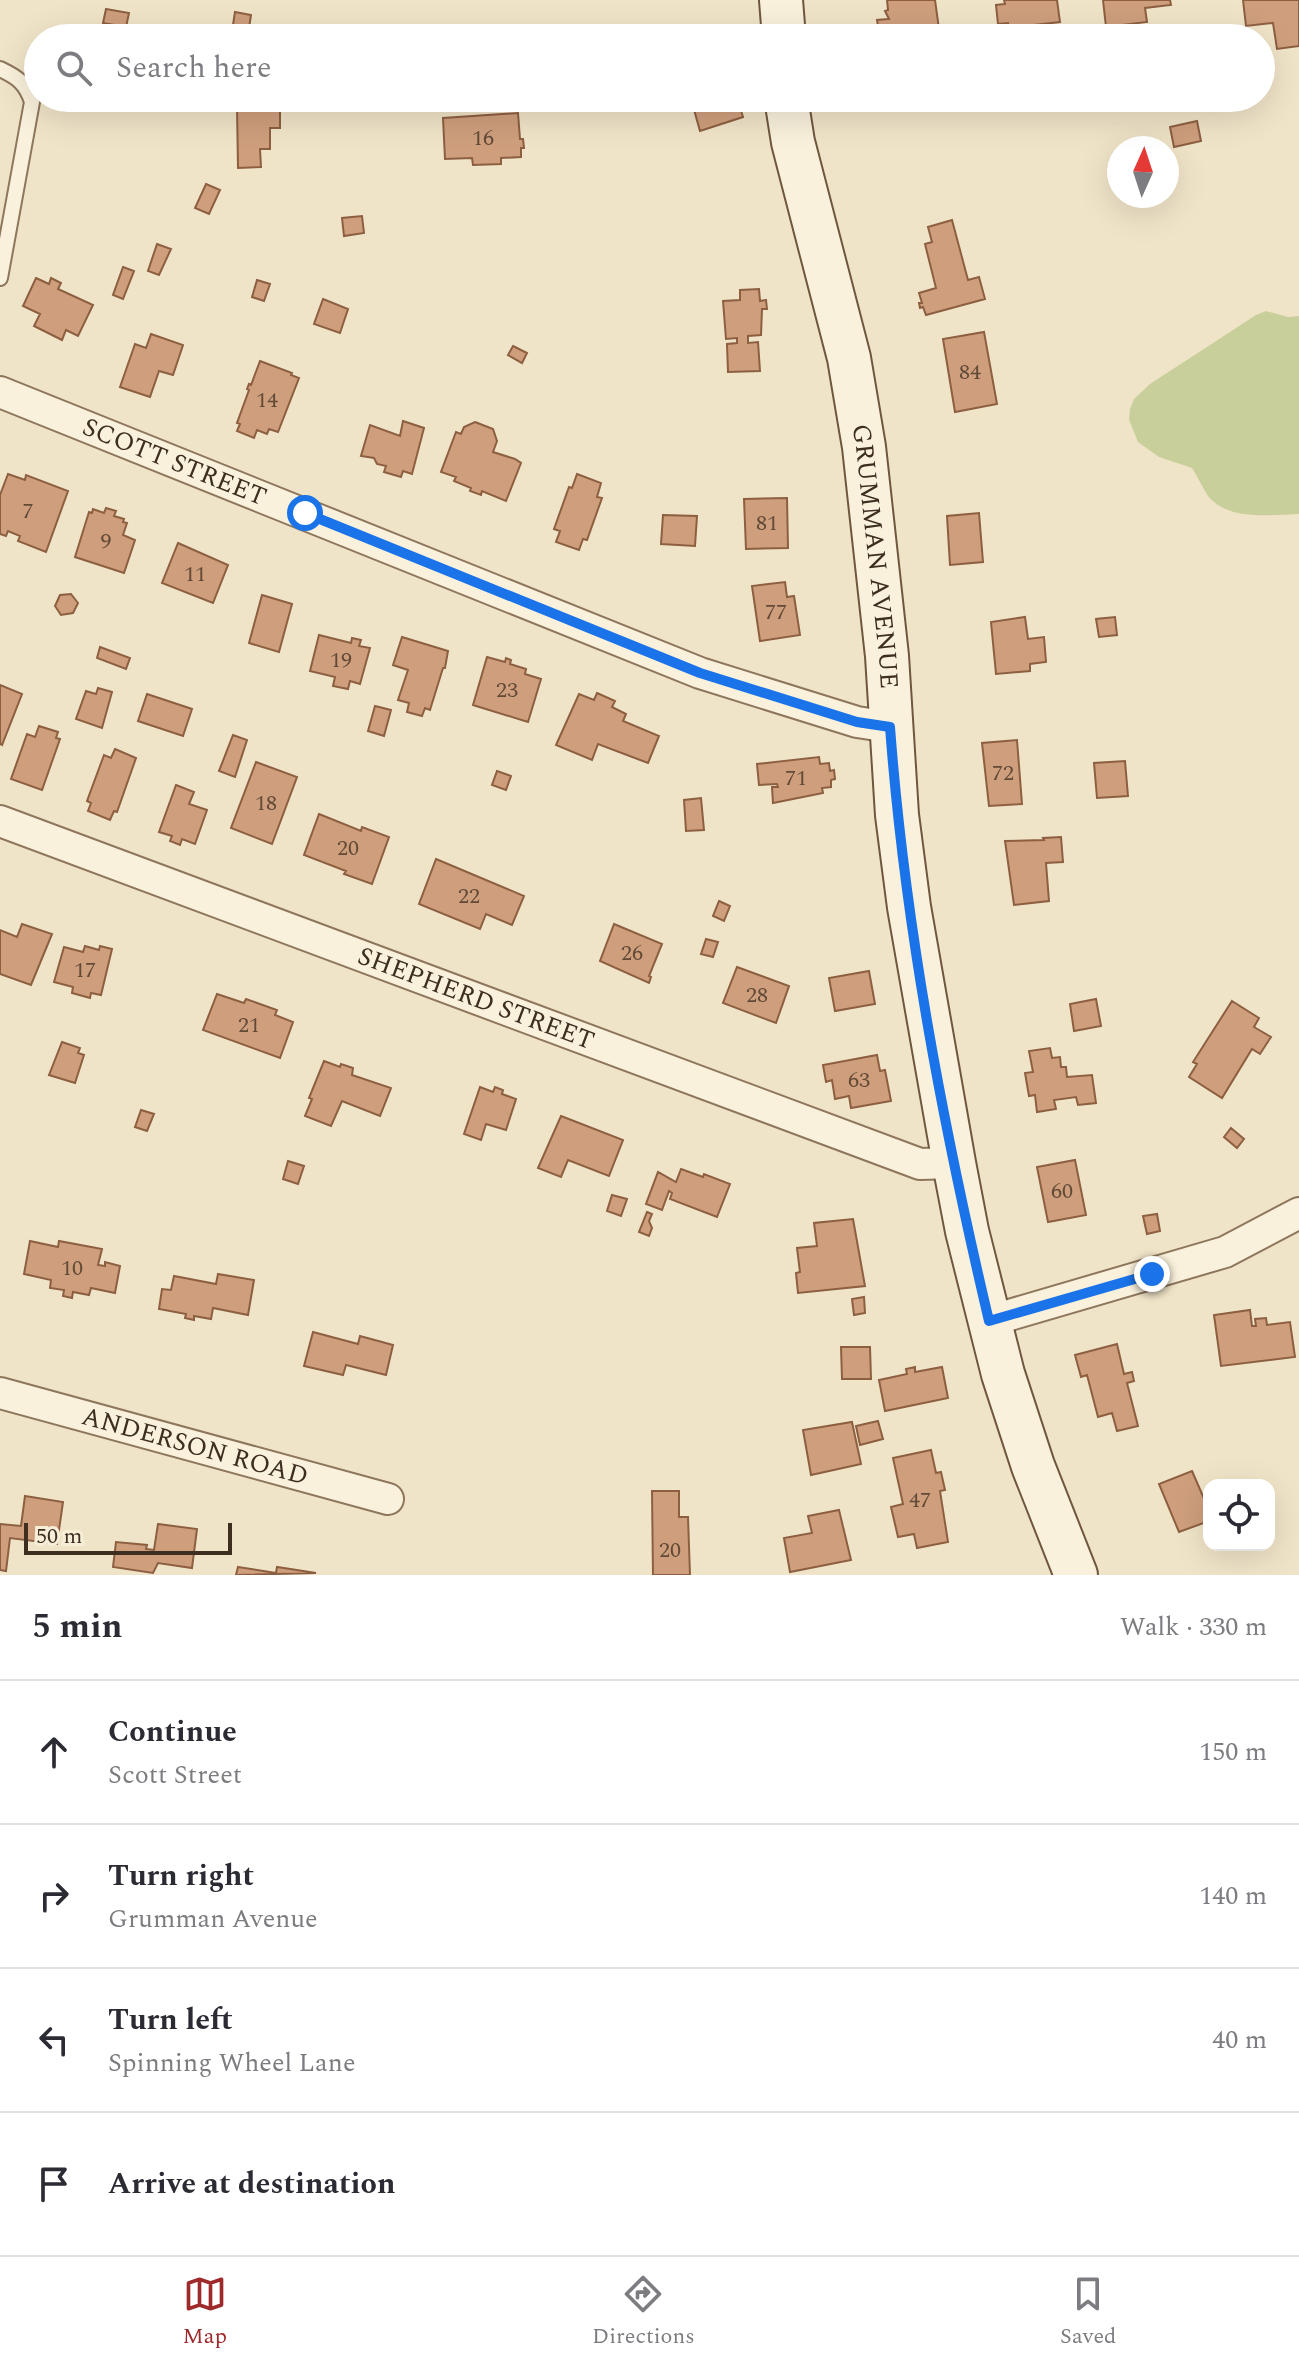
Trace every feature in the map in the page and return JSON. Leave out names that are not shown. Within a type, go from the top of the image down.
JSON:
[{"type":"street","points":[[781,0],[783,24]]},
{"type":"street","name":"GRUMMAN AVENUE","points":[[788,112],[793,142],[849,358],[856,402],[881,597],[897,815],[909,907],[954,1163],[989,1321],[1033,1466],[1076,1575]]},
{"type":"street","name":"SCOTT STREET","points":[[0,392],[700,673],[857,722],[890,727]]},
{"type":"street","name":"SHEPHERD STREET","points":[[0,821],[920,1164],[954,1163]]},
{"type":"street","points":[[989,1321],[1225,1252],[1299,1213]]},
{"type":"street","name":"ANDERSON ROAD","points":[[0,1393],[388,1499]]},
{"type":"lane","points":[[0,69],[24,84]]},
{"type":"lane","points":[[0,278],[30,112]]},
{"type":"green space","points":[[1266,311],[1288,317],[1299,316],[1299,514],[1250,515],[1227,510],[1208,496],[1192,468],[1159,457],[1138,442],[1129,420],[1134,399],[1150,384]]},
{"type":"building","points":[[887,0],[935,0],[938,24],[878,24],[877,20],[889,19],[885,11],[888,10]]},
{"type":"building","points":[[1004,0],[1057,0],[1060,22],[998,24],[996,5],[1005,4]]},
{"type":"building","points":[[1103,0],[1170,0],[1171,5],[1145,8],[1147,22],[1106,24]]},
{"type":"building","points":[[1243,0],[1299,0],[1299,46],[1277,49],[1273,23],[1246,24]]},
{"type":"building","points":[[106,9],[129,13],[127,24],[103,23]]},
{"type":"building","points":[[235,12],[251,15],[250,24],[233,24]]},
{"type":"building","points":[[237,112],[280,112],[280,128],[270,128],[270,149],[260,149],[261,167],[238,168]]},
{"type":"building","points":[[695,112],[741,112],[743,117],[700,131]]},
{"type":"building","points":[[518,113],[520,139],[523,139],[524,148],[521,148],[521,157],[501,158],[501,164],[473,165],[472,158],[445,159],[443,118]]},
{"type":"building","points":[[1197,121],[1201,141],[1179,146],[1179,136],[1172,136],[1170,127]]},
{"type":"building","points":[[206,184],[220,190],[209,214],[195,208]]},
{"type":"building","points":[[362,216],[364,233],[344,236],[342,218]]},
{"type":"building","points":[[952,220],[968,280],[979,277],[985,299],[926,315],[923,307],[920,308],[919,293],[936,288],[925,244],[932,242],[928,227]]},
{"type":"building","points":[[157,244],[171,249],[159,275],[148,271]]},
{"type":"building","points":[[123,267],[134,271],[123,299],[113,295]]},
{"type":"building","points":[[36,278],[49,284],[51,278],[61,283],[58,289],[93,305],[78,336],[66,330],[62,340],[34,326],[40,314],[23,306]]},
{"type":"building","points":[[257,280],[270,284],[264,301],[252,297]]},
{"type":"building","points":[[759,289],[760,301],[766,300],[767,309],[762,309],[761,335],[748,336],[748,343],[758,342],[760,371],[728,372],[727,344],[737,343],[737,338],[726,339],[723,301],[740,300],[740,290]]},
{"type":"building","points":[[323,299],[348,309],[340,333],[314,324]]},
{"type":"building","points":[[984,332],[997,404],[955,412],[943,339]]},
{"type":"building","points":[[151,334],[183,345],[173,375],[159,371],[150,397],[120,387],[135,344],[146,348]]},
{"type":"building","points":[[513,346],[527,353],[522,363],[508,355]]},
{"type":"building","points":[[260,361],[299,378],[278,432],[269,429],[267,434],[257,430],[254,438],[237,431],[240,424],[237,423],[247,389]]},
{"type":"building","points":[[403,421],[424,428],[412,474],[403,471],[401,477],[384,472],[386,466],[377,464],[374,458],[361,456],[370,425],[400,436]]},
{"type":"building","points":[[475,422],[493,429],[497,441],[493,452],[521,463],[506,501],[482,491],[481,495],[470,491],[471,488],[454,481],[456,477],[441,472],[456,432],[461,434],[464,427]]},
{"type":"building","points":[[8,474],[25,480],[26,475],[68,491],[46,552],[18,541],[20,536],[8,531],[6,536],[0,534],[0,495]]},
{"type":"building","points":[[577,474],[601,483],[597,497],[602,498],[587,540],[583,539],[579,550],[556,542],[560,531],[554,529]]},
{"type":"building","points":[[787,498],[788,548],[746,549],[744,499]]},
{"type":"building","points":[[106,508],[116,511],[114,516],[124,519],[123,522],[127,523],[123,535],[135,540],[124,573],[75,557],[89,512],[92,513],[93,509],[104,513]]},
{"type":"building","points":[[979,513],[983,562],[950,565],[947,516]]},
{"type":"building","points":[[663,515],[697,516],[695,546],[661,544]]},
{"type":"building","points":[[178,543],[228,565],[213,603],[162,583]]},
{"type":"building","points":[[785,582],[787,597],[794,596],[800,635],[760,641],[752,586]]},
{"type":"building","points":[[71,594],[78,603],[73,613],[61,615],[55,606],[60,595]]},
{"type":"building","points":[[262,595],[292,604],[279,652],[249,643]]},
{"type":"building","points":[[1025,617],[1028,639],[1044,637],[1046,662],[1030,664],[1030,671],[996,674],[991,622]]},
{"type":"building","points":[[1115,617],[1117,635],[1099,637],[1096,619]]},
{"type":"building","points":[[319,635],[351,643],[352,638],[361,640],[359,646],[370,648],[360,684],[350,681],[348,689],[333,686],[335,677],[310,671]]},
{"type":"building","points":[[402,637],[448,651],[430,710],[425,708],[422,716],[407,712],[409,703],[398,700],[408,670],[393,665]]},
{"type":"building","points":[[100,647],[130,658],[126,669],[97,658]]},
{"type":"building","points":[[487,657],[505,662],[506,658],[511,660],[510,664],[526,669],[525,674],[541,679],[528,722],[473,705]]},
{"type":"building","points":[[0,685],[22,694],[2,745],[0,744]]},
{"type":"building","points":[[98,688],[112,692],[102,728],[76,719],[86,691],[96,694]]},
{"type":"building","points":[[597,693],[615,701],[612,707],[626,714],[623,721],[659,736],[648,763],[598,744],[592,760],[556,745],[579,694],[594,700]]},
{"type":"building","points":[[147,694],[192,709],[183,736],[138,721]]},
{"type":"building","points":[[375,706],[391,710],[384,736],[368,731]]},
{"type":"building","points":[[39,726],[58,732],[56,738],[60,739],[42,790],[11,779],[27,734],[35,737]]},
{"type":"building","points":[[233,735],[247,740],[235,777],[219,771]]},
{"type":"building","points":[[1017,740],[1022,804],[989,806],[982,743]]},
{"type":"building","points":[[115,749],[136,758],[117,812],[114,811],[110,820],[88,811],[91,803],[87,801],[104,755],[111,758]]},
{"type":"building","points":[[819,757],[820,764],[829,763],[835,779],[831,780],[831,787],[822,788],[823,793],[773,803],[772,787],[778,787],[777,784],[759,785],[757,764]]},
{"type":"building","points":[[1125,761],[1128,796],[1097,798],[1094,763]]},
{"type":"building","points":[[256,762],[297,777],[272,844],[231,828]]},
{"type":"building","points":[[497,771],[511,776],[506,790],[492,785]]},
{"type":"building","points":[[176,785],[194,792],[189,804],[207,810],[195,844],[182,839],[180,845],[170,841],[172,836],[159,832]]},
{"type":"building","points":[[701,798],[704,830],[686,831],[684,800]]},
{"type":"building","points":[[319,814],[361,831],[362,827],[389,837],[372,884],[304,855]]},
{"type":"building","points":[[1061,837],[1063,862],[1046,863],[1049,901],[1014,905],[1005,841]]},
{"type":"building","points":[[436,859],[524,896],[512,925],[486,914],[480,929],[419,904]]},
{"type":"building","points":[[719,901],[730,906],[724,921],[713,916]]},
{"type":"building","points":[[22,924],[52,934],[31,985],[0,974],[0,930],[17,937]]},
{"type":"building","points":[[614,924],[662,944],[649,983],[600,961]]},
{"type":"building","points":[[706,939],[718,942],[713,957],[701,954]]},
{"type":"building","points":[[85,946],[99,950],[100,946],[112,949],[101,995],[91,993],[90,998],[72,993],[73,987],[54,982],[64,947],[83,952]]},
{"type":"building","points":[[737,967],[789,986],[776,1023],[723,1003]]},
{"type":"building","points":[[869,971],[875,1004],[835,1011],[829,978]]},
{"type":"building","points":[[217,994],[244,1003],[246,999],[277,1010],[275,1015],[293,1022],[280,1058],[203,1030]]},
{"type":"building","points":[[1096,999],[1101,1026],[1074,1031],[1070,1004]]},
{"type":"building","points":[[1232,1001],[1259,1018],[1254,1027],[1271,1037],[1260,1054],[1252,1049],[1222,1098],[1189,1077],[1197,1064],[1193,1062]]},
{"type":"building","points":[[62,1042],[80,1048],[78,1053],[84,1055],[75,1083],[49,1075]]},
{"type":"building","points":[[1050,1048],[1052,1058],[1060,1057],[1061,1067],[1066,1067],[1067,1077],[1092,1075],[1096,1103],[1078,1105],[1076,1097],[1054,1100],[1056,1109],[1037,1112],[1035,1095],[1029,1096],[1025,1073],[1033,1072],[1029,1051]]},
{"type":"building","points":[[877,1055],[880,1071],[885,1070],[891,1101],[851,1108],[849,1096],[835,1099],[832,1080],[826,1082],[823,1065]]},
{"type":"building","points":[[324,1061],[353,1068],[352,1075],[391,1088],[380,1116],[342,1101],[331,1126],[305,1116]]},
{"type":"building","points":[[480,1087],[493,1092],[495,1087],[503,1090],[502,1094],[516,1099],[506,1130],[486,1124],[481,1140],[464,1134]]},
{"type":"building","points":[[141,1110],[154,1114],[147,1131],[135,1127]]},
{"type":"building","points":[[561,1116],[623,1140],[609,1176],[568,1160],[561,1177],[538,1168]]},
{"type":"building","points":[[1231,1128],[1244,1139],[1237,1148],[1224,1137]]},
{"type":"building","points":[[1075,1160],[1086,1215],[1048,1222],[1037,1167]]},
{"type":"building","points":[[288,1161],[304,1166],[298,1184],[283,1179]]},
{"type":"building","points":[[681,1169],[730,1184],[717,1217],[670,1199],[672,1193],[669,1191],[662,1210],[646,1204],[658,1172],[676,1182]]},
{"type":"building","points":[[612,1195],[627,1199],[621,1216],[607,1211]]},
{"type":"building","points":[[647,1212],[652,1214],[649,1236],[639,1232]]},
{"type":"building","points":[[1157,1214],[1160,1231],[1147,1234],[1143,1216]]},
{"type":"building","points":[[853,1219],[865,1286],[798,1293],[796,1273],[800,1272],[797,1248],[817,1246],[814,1223]]},
{"type":"building","points":[[30,1241],[58,1247],[59,1241],[102,1249],[98,1265],[105,1266],[105,1262],[120,1266],[115,1293],[91,1288],[89,1295],[73,1292],[72,1298],[63,1296],[64,1290],[50,1288],[51,1280],[24,1274]]},
{"type":"building","points":[[218,1274],[254,1280],[248,1315],[213,1308],[211,1319],[194,1316],[194,1320],[185,1318],[186,1314],[159,1309],[162,1289],[171,1290],[174,1276],[216,1284]]},
{"type":"building","points":[[864,1297],[865,1313],[854,1315],[852,1299]]},
{"type":"building","points":[[1250,1310],[1252,1326],[1256,1326],[1255,1319],[1266,1318],[1267,1325],[1290,1322],[1295,1357],[1221,1366],[1214,1315]]},
{"type":"building","points":[[313,1332],[358,1344],[360,1336],[393,1345],[386,1375],[346,1365],[343,1375],[304,1366]]},
{"type":"building","points":[[1117,1344],[1124,1374],[1132,1372],[1134,1381],[1127,1383],[1138,1426],[1117,1431],[1112,1413],[1098,1417],[1087,1375],[1081,1377],[1075,1355]]},
{"type":"building","points":[[841,1347],[870,1347],[871,1379],[842,1379]]},
{"type":"building","points":[[915,1367],[915,1372],[942,1367],[948,1398],[885,1411],[879,1380],[907,1374],[906,1369]]},
{"type":"building","points":[[878,1421],[883,1439],[860,1445],[856,1426]]},
{"type":"building","points":[[852,1422],[861,1464],[811,1475],[803,1430]]},
{"type":"building","points":[[931,1450],[936,1473],[941,1472],[945,1490],[940,1491],[948,1542],[917,1548],[914,1534],[898,1537],[891,1507],[903,1504],[893,1458]]},
{"type":"building","points":[[1192,1471],[1203,1496],[1203,1523],[1179,1532],[1159,1484]]},
{"type":"building","points":[[652,1491],[679,1491],[679,1517],[688,1517],[690,1575],[653,1575]]},
{"type":"building","points":[[25,1496],[63,1502],[57,1544],[10,1538],[6,1571],[0,1570],[0,1524],[21,1526]]},
{"type":"building","points":[[839,1510],[851,1560],[790,1572],[784,1538],[812,1533],[808,1516]]},
{"type":"building","points":[[158,1524],[197,1529],[192,1568],[158,1563],[153,1573],[113,1567],[116,1542],[147,1545],[146,1549],[154,1550]]},
{"type":"building","points":[[238,1567],[276,1573],[277,1567],[316,1573],[236,1575]]},
{"type":"route","points":[[305,513],[700,673],[857,722],[890,727],[909,907],[967,1231],[989,1321],[1152,1274]]}]
